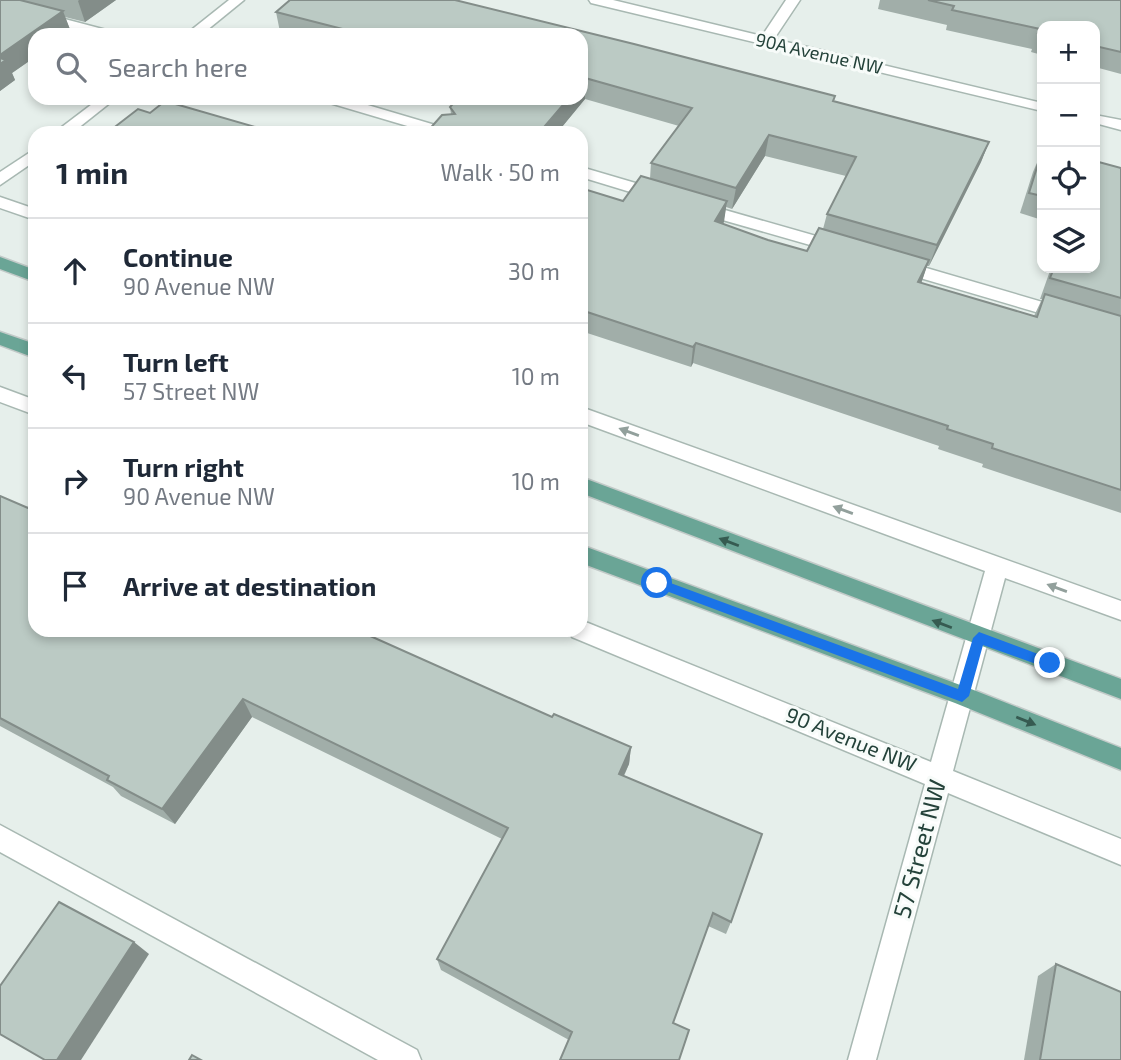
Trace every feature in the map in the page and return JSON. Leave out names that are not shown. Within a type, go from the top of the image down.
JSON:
[{"type":"main road","points":[[0,263],[28,273]]},
{"type":"main road","points":[[0,338],[28,348]]},
{"type":"main road","points":[[588,488],[979,638],[1121,689]]},
{"type":"main road","points":[[588,557],[962,696],[1121,759]]},
{"type":"street","points":[[201,28],[237,0]]},
{"type":"street","name":"90A Avenue NW","points":[[596,0],[1037,106]]},
{"type":"street","points":[[765,41],[793,0]]},
{"type":"street","points":[[0,6],[82,28]]},
{"type":"street","points":[[71,126],[100,105]]},
{"type":"street","points":[[352,105],[423,126]]},
{"type":"street","points":[[1100,120],[1121,125]]},
{"type":"street","points":[[0,180],[28,159]]},
{"type":"street","points":[[588,175],[858,254]]},
{"type":"street","points":[[0,202],[28,212]]},
{"type":"street","points":[[884,262],[1121,331]]},
{"type":"street","points":[[0,394],[28,405]]},
{"type":"street","points":[[588,417],[1121,611]]},
{"type":"street","name":"57 Street NW","points":[[862,1060],[997,567]]},
{"type":"street","name":"90 Avenue NW","points":[[588,633],[1121,852]]},
{"type":"street","points":[[0,838],[407,1060]]},
{"type":"building","points":[[0,0],[20,0],[63,11],[39,28],[28,28],[28,35],[0,55]]},
{"type":"building","points":[[290,0],[455,0],[569,28],[339,28],[276,12]]},
{"type":"building","points":[[928,0],[1121,0],[1121,52],[1100,47],[1100,21],[1037,21],[1037,28],[952,10],[954,6]]},
{"type":"building","points":[[588,33],[835,96],[833,101],[989,142],[937,245],[827,214],[856,157],[769,135],[736,188],[651,163],[692,108],[588,79]]},
{"type":"building","points":[[160,105],[179,105],[252,126],[116,126],[138,109],[150,113]]},
{"type":"building","points":[[563,105],[545,126],[432,126],[442,115],[455,114],[450,107]]},
{"type":"building","points":[[1100,162],[1121,168],[1121,298],[1050,278],[1052,273],[1100,273]]},
{"type":"building","points":[[1037,167],[1037,195],[1029,193]]},
{"type":"building","points":[[641,176],[727,201],[715,221],[768,240],[807,251],[819,228],[929,260],[918,282],[1037,317],[1045,294],[1121,316],[1121,490],[992,448],[993,444],[947,429],[948,426],[696,343],[693,347],[588,312],[588,190],[623,201]]},
{"type":"building","points":[[0,496],[28,508],[28,637],[372,637],[552,717],[554,714],[631,747],[619,774],[762,834],[731,922],[713,913],[673,1023],[689,1030],[679,1060],[560,1060],[572,1032],[437,959],[508,828],[243,699],[162,809],[107,780],[109,776],[0,718]]},
{"type":"building","points":[[59,902],[134,942],[57,1060],[45,1060],[0,1034],[0,986]]},
{"type":"building","points":[[1056,964],[1121,992],[1121,1060],[1040,1060]]},
{"type":"route","points":[[657,583],[962,696],[979,638],[1050,663]]}]
